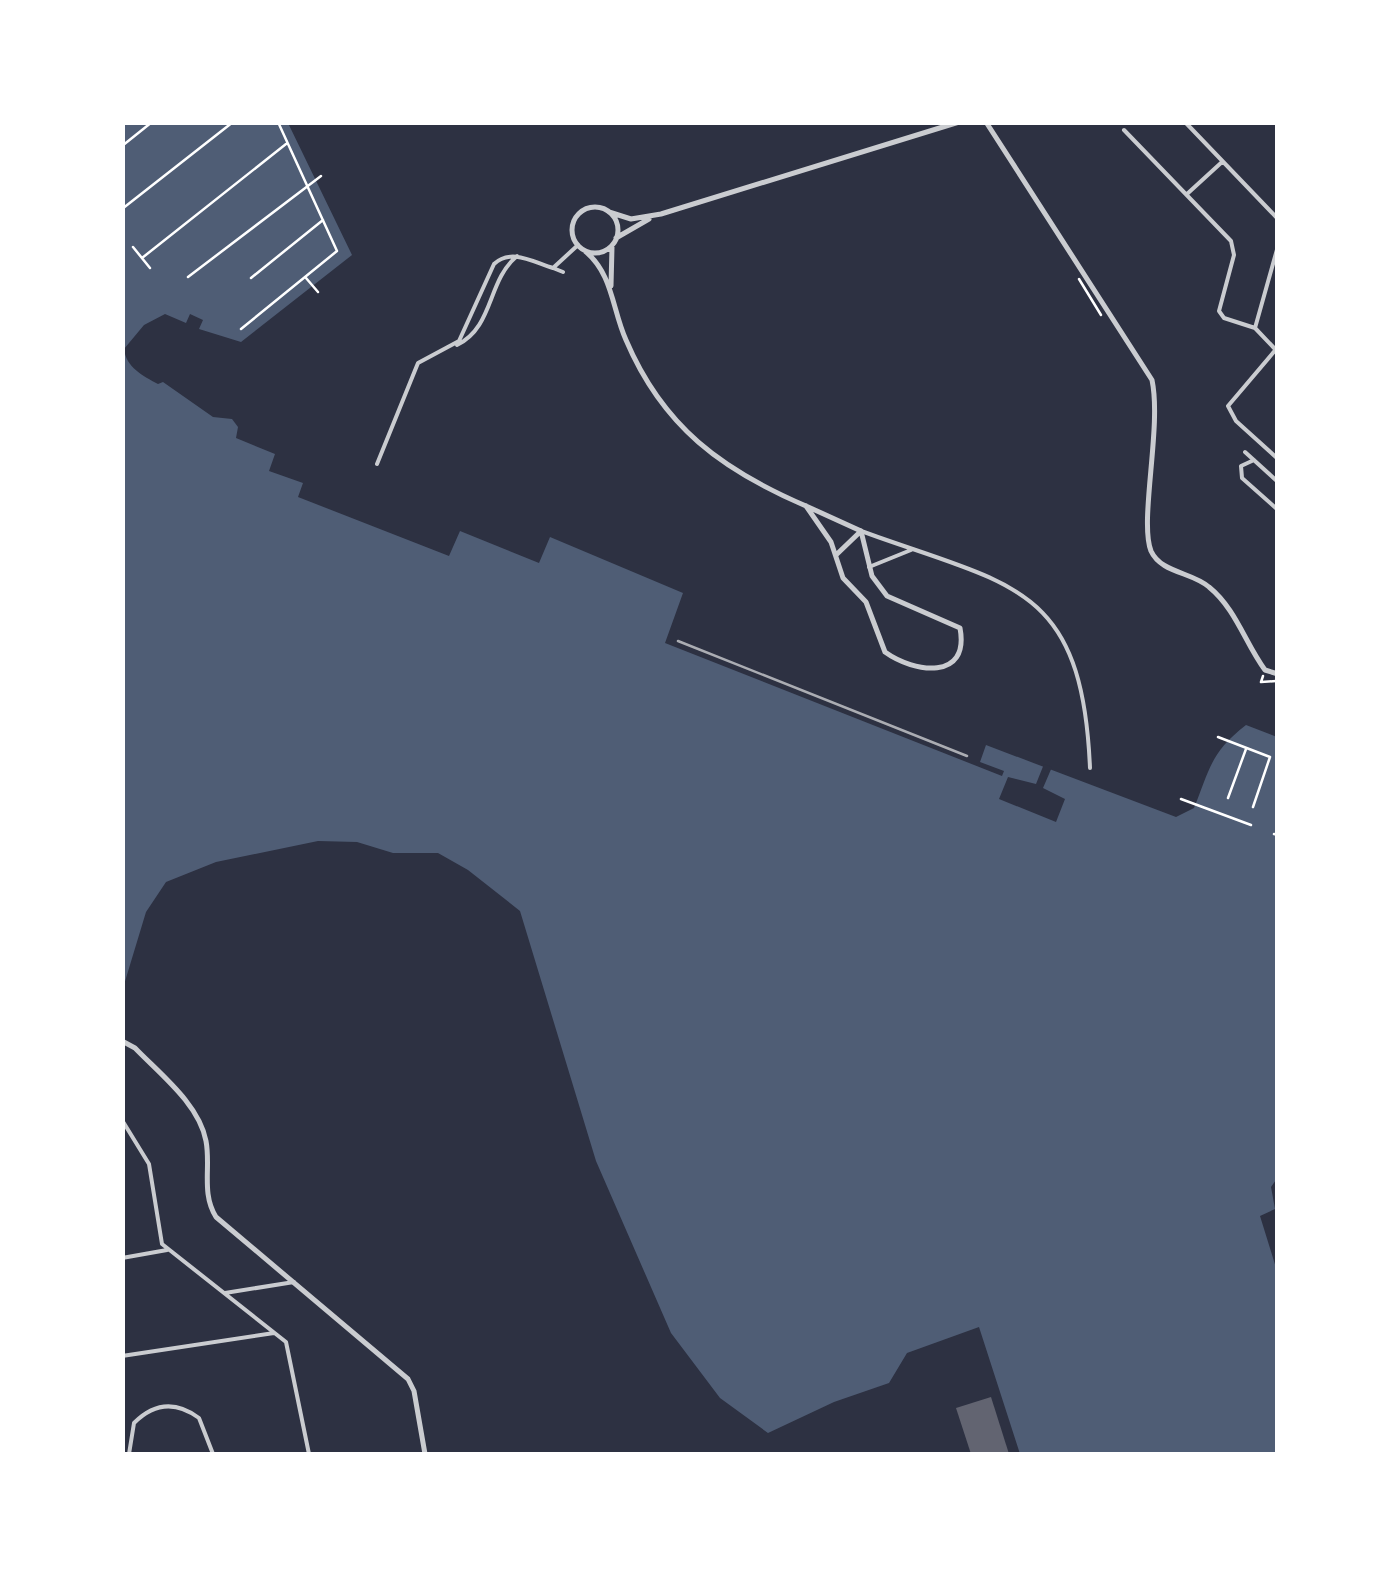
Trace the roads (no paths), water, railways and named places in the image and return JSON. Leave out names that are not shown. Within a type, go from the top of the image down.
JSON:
[{"type":"street","points":[[959,122],[661,214],[631,220],[591,208],[578,215],[572,228],[578,245],[600,266],[624,337],[646,383],[683,430],[717,461],[763,490],[1020,592],[1053,620],[1070,648],[1077,674],[1090,768]]},
{"type":"street","points":[[986,122],[1152,380],[1156,410],[1149,529],[1153,554],[1160,563],[1197,578],[1215,592],[1265,670],[1278,678]]},
{"type":"street","points":[[1185,122],[1278,220]]},
{"type":"street","points":[[1124,130],[1234,248],[1221,315],[1255,328],[1276,348],[1228,406],[1236,421],[1278,460]]},
{"type":"street","points":[[1187,194],[1222,162]]},
{"type":"street","points":[[608,212],[617,224],[609,262],[613,298]]},
{"type":"street","points":[[586,251],[599,252],[661,214]]},
{"type":"street","points":[[553,268],[578,245]]},
{"type":"street","points":[[1255,328],[1278,246]]},
{"type":"street","points":[[453,347],[494,264],[506,256],[516,256],[563,272]]},
{"type":"street","points":[[377,464],[418,363],[432,352],[453,347],[482,325],[501,277],[516,256]]},
{"type":"street","points":[[1245,452],[1278,482]]},
{"type":"street","points":[[1254,460],[1241,466],[1242,478],[1278,510]]},
{"type":"street","points":[[806,506],[821,522],[843,578],[866,602],[885,652],[926,671],[944,667],[961,640],[958,624],[887,596],[869,567],[861,531]]},
{"type":"street","points":[[836,555],[861,531]]},
{"type":"street","points":[[869,567],[912,549]]},
{"type":"street","points":[[122,1041],[136,1048],[198,1120],[207,1144],[207,1198],[216,1217],[408,1379],[425,1454]]},
{"type":"street","points":[[122,1120],[150,1164],[162,1244],[286,1342],[308,1454]]},
{"type":"street","points":[[122,1258],[169,1250]]},
{"type":"street","points":[[225,1293],[294,1282]]},
{"type":"street","points":[[122,1356],[274,1334]]},
{"type":"street","points":[[129,1454],[134,1423],[165,1406],[178,1406],[199,1418],[213,1454]]},
{"type":"water","points":[[123,123],[288,123],[352,255],[241,342],[199,329],[203,320],[190,314],[186,323],[165,314],[144,325],[124,349],[128,361],[141,374],[158,384],[163,382],[213,417],[232,419],[238,427],[236,438],[275,454],[269,471],[303,483],[298,497],[449,556],[460,531],[539,563],[550,537],[683,593],[665,643],[1002,776],[1004,771],[980,762],[986,745],[1176,817],[1194,808],[1218,753],[1246,725],[1277,737],[1278,1177],[1271,1187],[1275,1209],[1260,1216],[1277,1271],[1277,1454],[1020,1454],[979,1327],[907,1353],[889,1383],[834,1402],[768,1433],[720,1398],[671,1333],[596,1161],[520,911],[468,870],[438,853],[393,853],[357,842],[318,841],[216,862],[166,882],[146,912],[123,988]]},
{"type":"railway","points":[[678,641],[967,756]]}]
